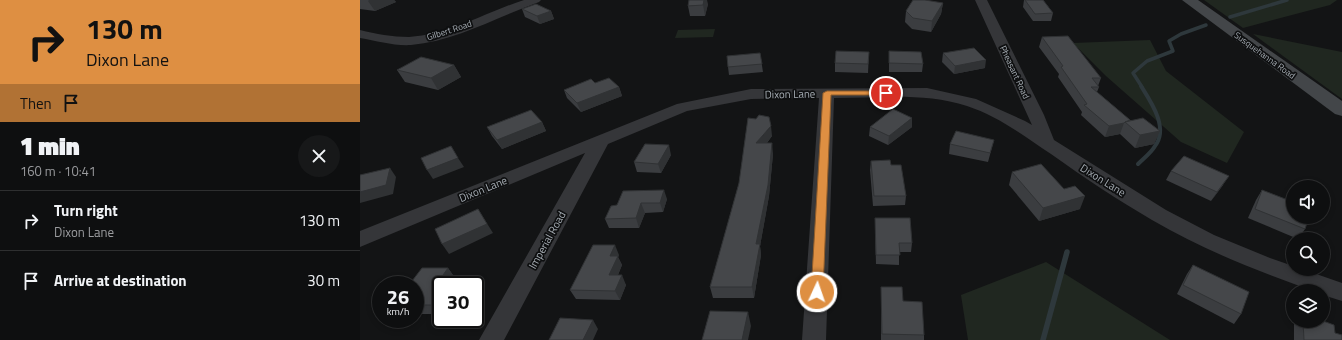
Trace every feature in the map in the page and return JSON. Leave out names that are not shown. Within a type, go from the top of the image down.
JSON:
[{"type":"main road","name":"Susquehanna Road","points":[[1189,0],[1342,110]]},
{"type":"street","name":"Gilbert Road","points":[[360,34],[397,40],[418,40],[456,30],[510,7],[535,0]]},
{"type":"street","name":"Pheasant Road","points":[[981,0],[1036,115],[1047,144]]},
{"type":"street","points":[[814,340],[827,93]]},
{"type":"street","name":"Dixon Lane","points":[[360,239],[683,107],[751,94],[927,93],[971,102],[1020,124],[1047,144],[1160,215],[1207,240],[1262,264],[1342,292]]},
{"type":"street","name":"Imperial Road","points":[[491,340],[602,139]]},
{"type":"shaded area","points":[[1204,0],[1337,0],[1330,5],[1243,28]]},
{"type":"shaded area","points":[[715,29],[713,37],[675,38],[678,30]]},
{"type":"shaded area","points":[[1253,34],[1342,52],[1342,99]]},
{"type":"shaded area","points":[[1150,40],[1166,71],[1244,132],[1227,163],[1181,142],[1106,76],[1073,43]]},
{"type":"shaded area","points":[[1046,262],[1170,340],[968,340],[961,295]]},
{"type":"building","points":[[689,0],[704,0],[703,5],[688,6]]},
{"type":"building","points":[[913,0],[943,3],[932,21],[913,18],[906,11]]},
{"type":"building","points":[[1025,0],[1043,0],[1053,13],[1035,14]]},
{"type":"building","points":[[536,4],[551,11],[537,16],[522,9]]},
{"type":"building","points":[[1068,36],[1101,78],[1092,78],[1099,87],[1091,87],[1130,120],[1124,123],[1109,126],[1084,105],[1087,104],[1061,67],[1063,66],[1042,37]]},
{"type":"building","points":[[974,48],[986,60],[955,66],[943,53]]},
{"type":"building","points":[[836,51],[869,52],[868,64],[835,63]]},
{"type":"building","points":[[889,51],[921,52],[923,64],[889,63]]},
{"type":"building","points":[[760,53],[762,64],[728,67],[727,56]]},
{"type":"building","points":[[421,57],[454,65],[431,78],[397,70]]},
{"type":"building","points":[[609,78],[619,87],[577,103],[564,90],[591,79],[595,83]]},
{"type":"building","points":[[893,109],[912,118],[889,136],[870,127]]},
{"type":"building","points":[[531,110],[542,122],[497,140],[487,127]]},
{"type":"building","points":[[759,115],[769,117],[771,126],[756,143],[772,143],[768,185],[756,244],[760,244],[752,287],[710,287],[739,183],[748,118],[756,119]]},
{"type":"building","points":[[1143,118],[1160,131],[1140,135],[1125,122]]},
{"type":"building","points":[[956,131],[994,140],[990,153],[950,144]]},
{"type":"building","points":[[645,144],[669,145],[658,164],[634,162]]},
{"type":"building","points":[[451,146],[458,158],[427,170],[421,158]]},
{"type":"building","points":[[1184,156],[1229,176],[1217,192],[1171,171]]},
{"type":"building","points":[[890,160],[891,165],[901,165],[906,196],[874,196],[871,161]]},
{"type":"building","points":[[1041,164],[1064,189],[1075,186],[1085,196],[1043,208],[1012,172]]},
{"type":"building","points":[[390,168],[386,185],[360,192],[360,175]]},
{"type":"building","points":[[664,190],[660,203],[641,203],[636,218],[605,219],[611,206],[617,205],[623,191]]},
{"type":"building","points":[[1262,190],[1286,199],[1286,221],[1255,209]]},
{"type":"building","points":[[478,209],[487,224],[442,244],[435,229]]},
{"type":"building","points":[[875,218],[910,218],[912,243],[899,243],[900,255],[876,255]]},
{"type":"building","points":[[1292,224],[1307,224],[1305,229]]},
{"type":"building","points":[[593,245],[615,245],[610,256],[618,256],[609,275],[622,275],[615,291],[570,290]]},
{"type":"building","points":[[1193,265],[1249,292],[1241,314],[1183,285]]},
{"type":"building","points":[[422,268],[448,268],[442,276],[432,276],[432,305],[424,305],[424,276],[416,276]]},
{"type":"building","points":[[881,287],[902,287],[903,301],[922,302],[924,335],[882,334]]},
{"type":"building","points":[[710,311],[748,312],[742,340],[702,340]]},
{"type":"building","points":[[560,318],[593,320],[583,340],[549,340]]},
{"type":"building","points":[[1330,324],[1334,325],[1335,333],[1342,335],[1342,340],[1304,340],[1303,328],[1330,328]]},
{"type":"waterway","points":[[1230,17],[1287,0]]},
{"type":"waterway","points":[[1142,87],[1133,73],[1147,61],[1173,51],[1169,41],[1181,34],[1206,25]]},
{"type":"waterway","points":[[1138,164],[1153,149],[1159,139],[1160,131],[1154,107],[1141,86]]},
{"type":"waterway","points":[[1043,340],[1067,252]]},
{"type":"route","points":[[817,292],[827,93],[886,93]]}]
